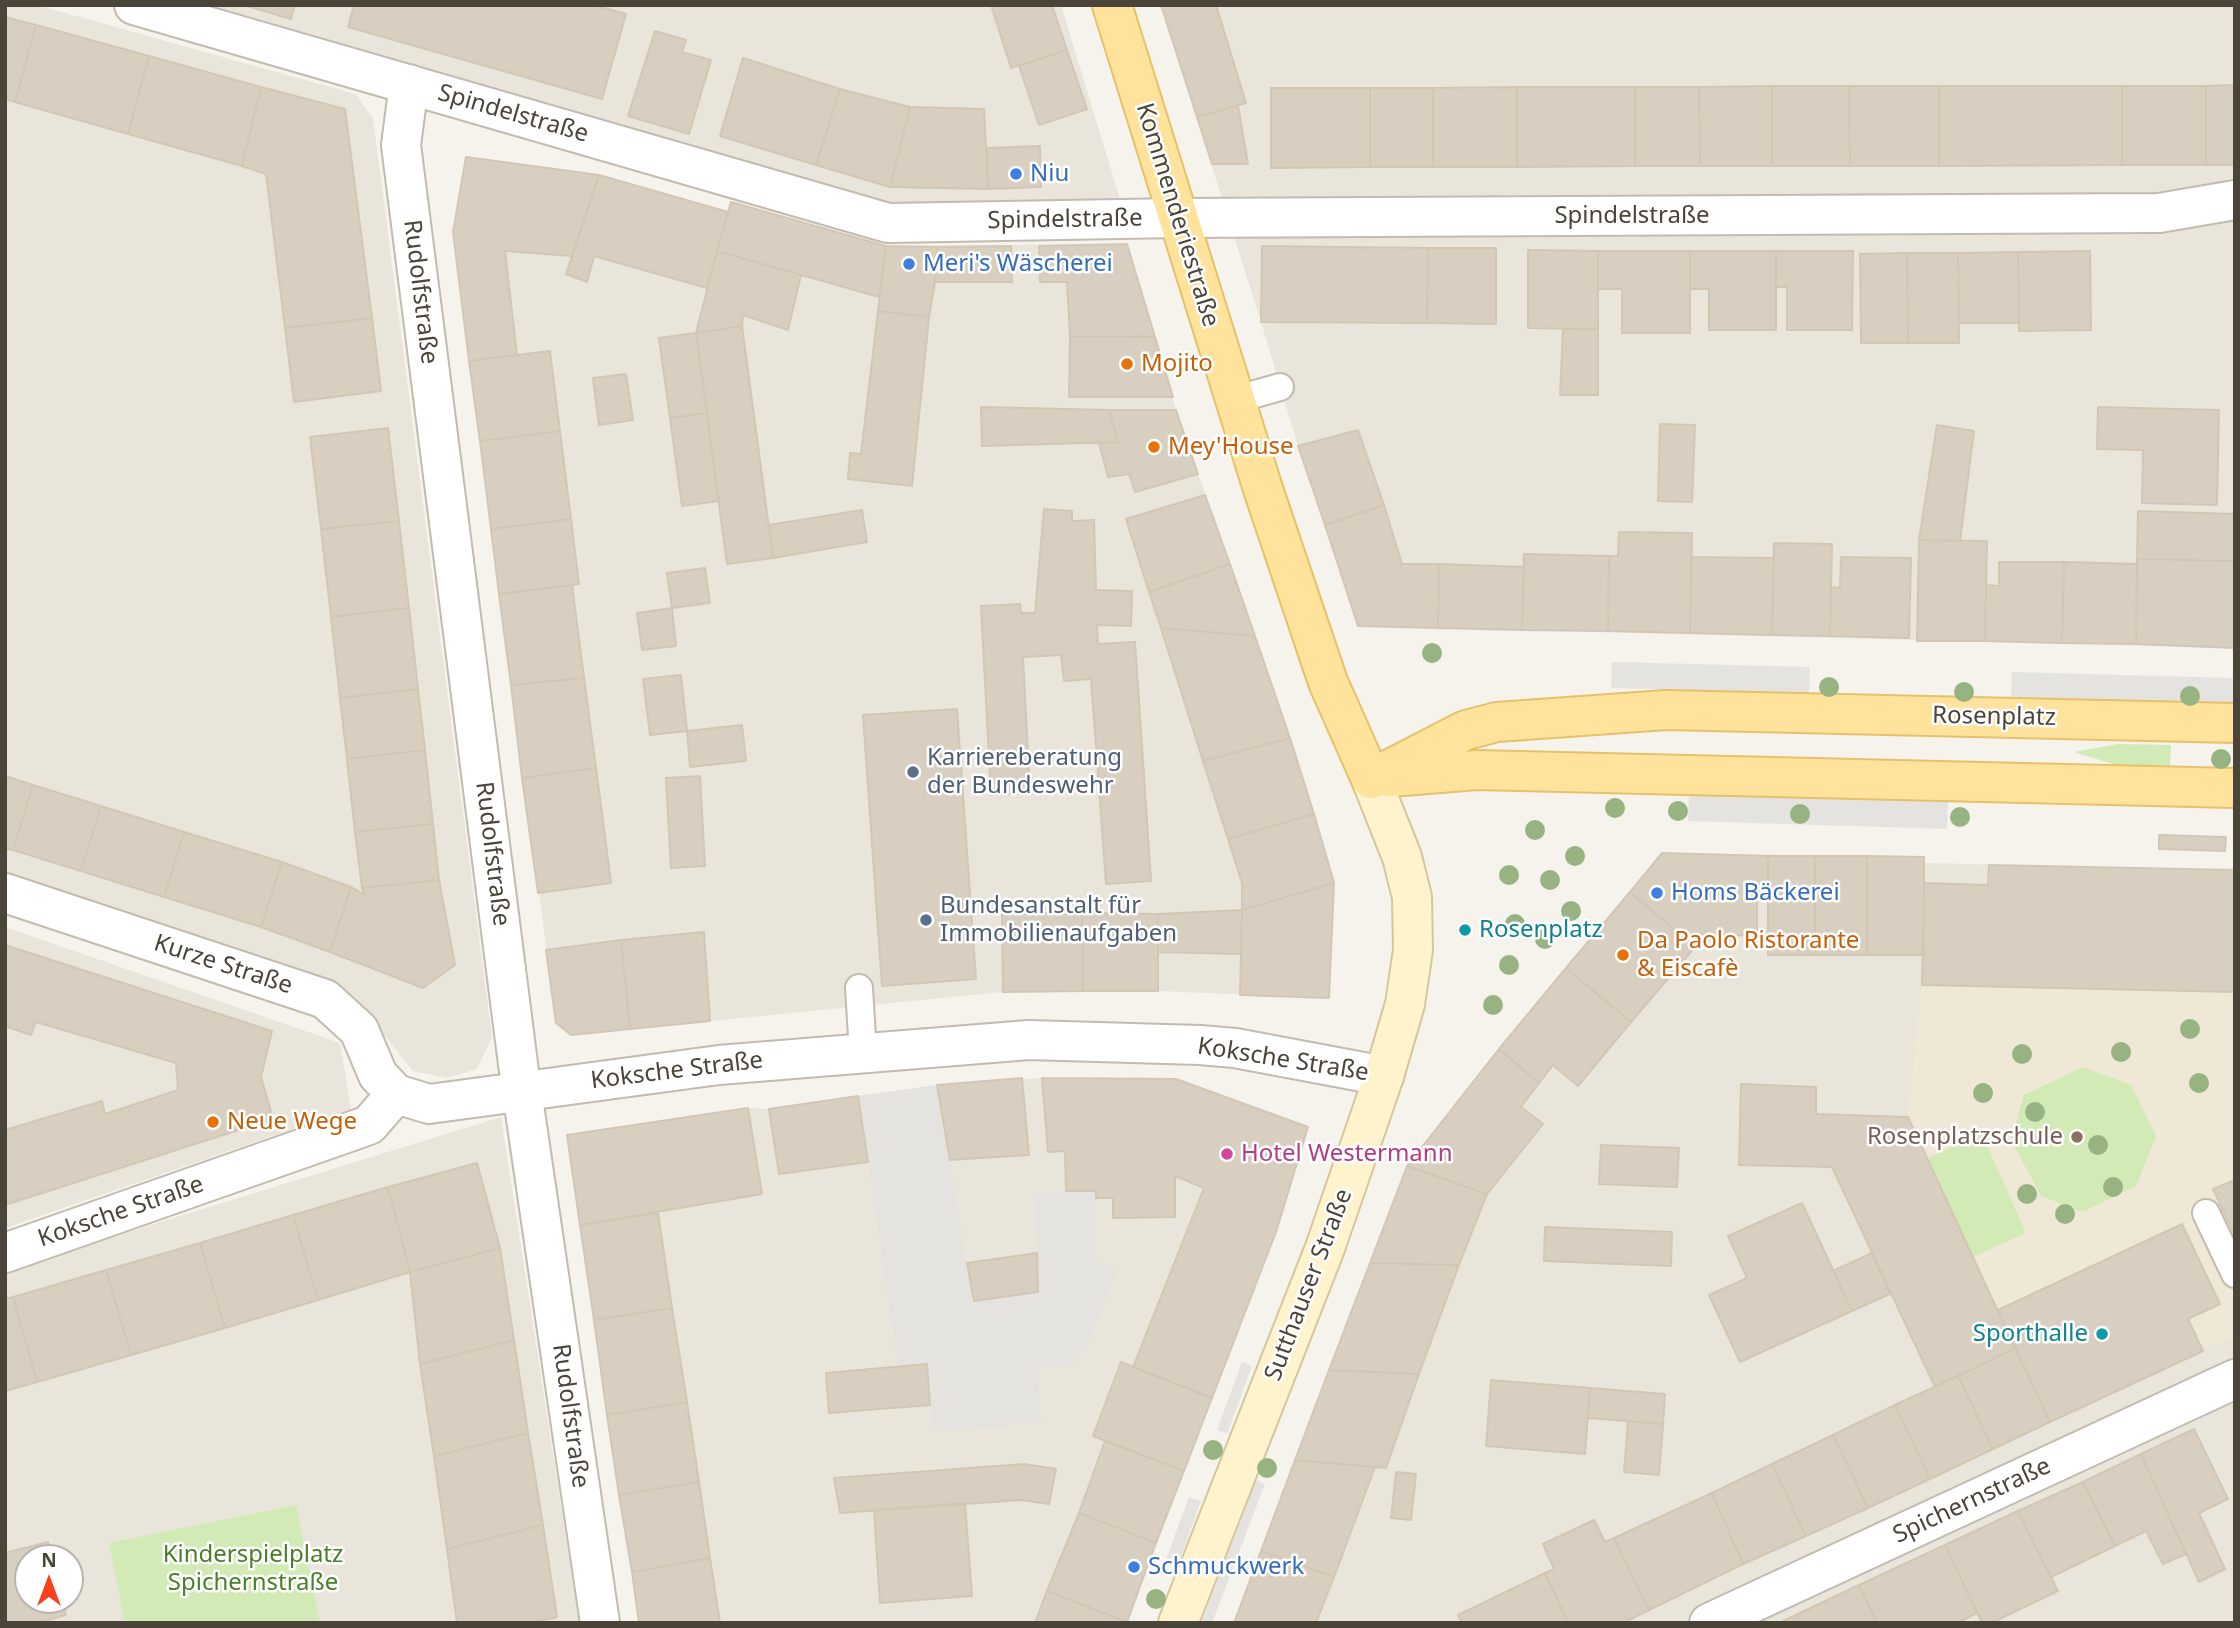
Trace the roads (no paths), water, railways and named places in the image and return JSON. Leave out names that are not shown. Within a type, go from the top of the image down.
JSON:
[{"type":"main road","name":"Kommenderiestraße","points":[[1112,5],[1234,400],[1328,682],[1371,779]]},
{"type":"main road","name":"Rosenplatz","points":[[1371,779],[1466,730],[1497,722],[1666,710],[2235,723]]},
{"type":"main road","points":[[1371,779],[1477,770],[2235,788]]},
{"type":"street","name":"Spindelstraße","points":[[135,5],[888,223],[1178,218],[2159,213],[2235,200]]},
{"type":"street","name":"Rudolfstraße","points":[[409,84],[401,145],[522,1090],[600,1623]]},
{"type":"street","name":"Sutthauser Straße","points":[[1178,1623],[1325,1248],[1384,1076],[1405,1004],[1413,950],[1412,897],[1402,858],[1371,779]]},
{"type":"street","name":"Kurze Straße","points":[[5,893],[325,999],[359,1030],[378,1075],[396,1094]]},
{"type":"street","name":"Koksche Straße","points":[[5,1253],[369,1125],[396,1094],[429,1104],[719,1065],[1029,1040],[1235,1048],[1384,1076]]},
{"type":"street","name":"Spichernstraße","points":[[1709,1623],[2235,1379]]},
{"type":"lane","points":[[1234,400],[1280,387]]},
{"type":"lane","points":[[859,988],[863,1052]]},
{"type":"lane","points":[[2206,1213],[2235,1274]]},
{"type":"place","name":"Niu","points":[[1016,174]]},
{"type":"place","name":"Meri's Wäscherei","points":[[909,264]]},
{"type":"place","name":"Mojito","points":[[1127,364]]},
{"type":"place","name":"Mey'House","points":[[1154,447]]},
{"type":"place","name":"Karriereberatung der Bundeswehr","points":[[913,772]]},
{"type":"place","name":"Homs Bäckerei","points":[[1657,893]]},
{"type":"place","name":"Bundesanstalt für Immobilienaufgaben","points":[[926,920]]},
{"type":"place","name":"Rosenplatz","points":[[1465,930]]},
{"type":"place","name":"Da Paolo Ristorante & Eiscafè","points":[[1623,955]]},
{"type":"place","name":"Neue Wege","points":[[213,1122]]},
{"type":"place","name":"Rosenplatzschule","points":[[2077,1137]]},
{"type":"place","name":"Hotel Westermann","points":[[1227,1154]]},
{"type":"place","name":"Sporthalle","points":[[2102,1334]]},
{"type":"place","name":"Schmuckwerk","points":[[1134,1567]]},
{"type":"park label","name":"Kinderspielplatz Spichernstraße","points":[[253,1569]]}]
